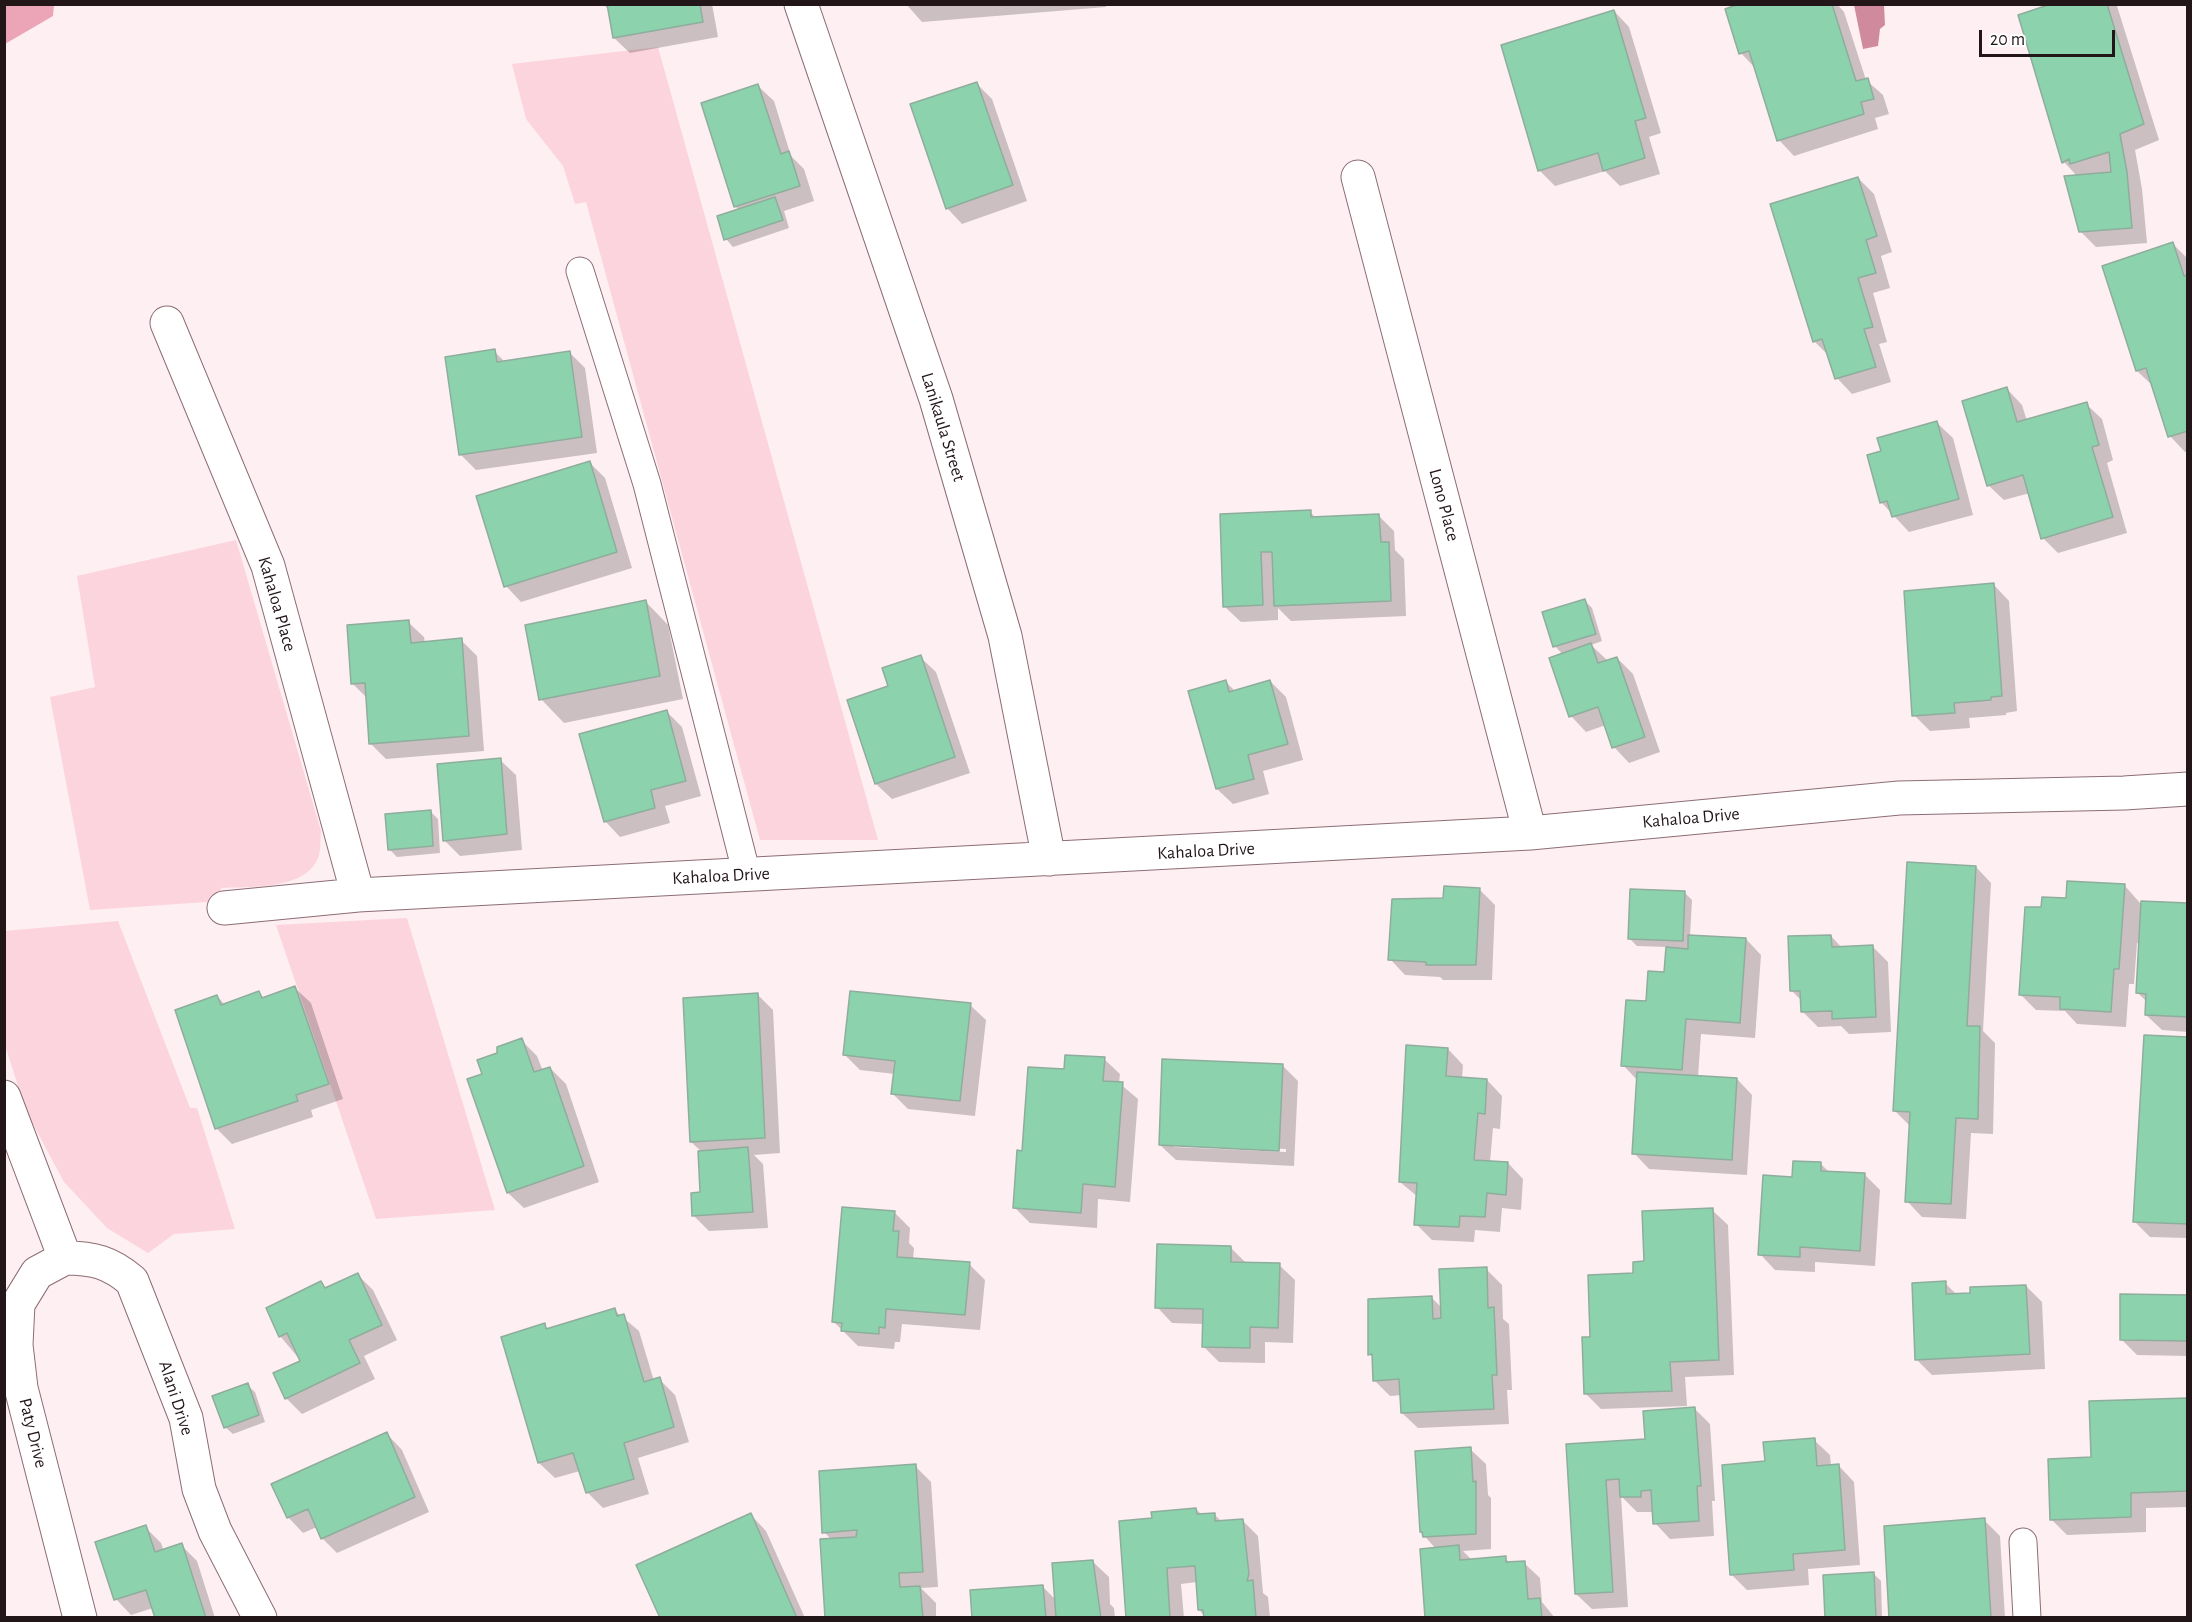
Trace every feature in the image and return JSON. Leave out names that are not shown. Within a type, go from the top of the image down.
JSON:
[{"type":"street","name":"Lanikaula Street","points":[[801,4],[936,399],[1005,636],[1049,859]]},
{"type":"street","name":"Lono Place","points":[[1358,177],[1530,833]]},
{"type":"street","name":"Kahaloa Place","points":[[167,323],[268,566],[358,895]]},
{"type":"street","name":"Kahaloa Drive","points":[[224,908],[358,895],[1530,833],[1899,798],[2008,797],[2187,789]]},
{"type":"street","points":[[4,1098],[64,1258]]},
{"type":"street","name":"Paty Drive","points":[[64,1258],[37,1274],[18,1304],[16,1345],[21,1388],[80,1617]]},
{"type":"street","name":"Alani Drive","points":[[64,1258],[92,1258],[116,1267],[132,1281],[186,1418],[199,1489],[215,1531],[260,1617]]},
{"type":"lane","points":[[580,271],[647,484],[747,875]]},
{"type":"lane","points":[[2023,1542],[2027,1617]]},
{"type":"shaded area","points":[[5,4],[54,5],[53,16],[5,44]]},
{"type":"shaded area","points":[[1854,5],[1884,5],[1885,25],[1880,29],[1878,46],[1863,49]]},
{"type":"shaded area","points":[[658,47],[878,840],[760,840],[586,202],[575,204],[563,166],[526,119],[512,64]]},
{"type":"shaded area","points":[[236,540],[321,831],[319,855],[313,867],[291,881],[262,886],[221,888],[221,901],[90,910],[50,697],[95,687],[77,576]]},
{"type":"shaded area","points":[[407,918],[495,1210],[376,1219],[276,925]]},
{"type":"shaded area","points":[[118,921],[190,1108],[197,1108],[235,1229],[174,1234],[148,1253],[107,1228],[64,1182],[26,1111],[5,1045],[4,931]]},
{"type":"building","points":[[607,4],[700,4],[703,22],[613,38]]},
{"type":"building","points":[[1739,4],[1832,4],[1856,81],[1868,78],[1874,99],[1861,102],[1864,114],[1777,141],[1749,51],[1739,54],[1725,9]]},
{"type":"building","points":[[2051,4],[2107,4],[2144,124],[2120,134],[2127,172],[2132,228],[2079,232],[2064,176],[2111,172],[2109,152],[2070,164],[2069,159],[2062,163],[2018,15]]},
{"type":"building","points":[[1614,10],[1646,118],[1635,121],[1645,158],[1603,171],[1598,153],[1538,171],[1501,45]]},
{"type":"building","points":[[977,82],[1013,185],[946,209],[910,104]]},
{"type":"building","points":[[758,84],[781,154],[789,151],[800,186],[734,207],[701,103]]},
{"type":"building","points":[[1858,177],[1877,236],[1866,240],[1876,273],[1858,278],[1873,327],[1864,329],[1876,367],[1835,379],[1822,339],[1813,342],[1770,204]]},
{"type":"building","points":[[775,197],[783,220],[724,240],[717,216]]},
{"type":"building","points":[[2173,242],[2184,276],[2188,275],[2188,431],[2168,437],[2146,368],[2136,371],[2102,266]]},
{"type":"building","points":[[495,349],[497,362],[570,351],[582,437],[459,455],[445,357]]},
{"type":"building","points":[[2007,387],[2017,422],[2087,402],[2099,445],[2092,447],[2113,517],[2041,539],[2023,475],[1987,486],[1962,401]]},
{"type":"building","points":[[1937,421],[1959,499],[1892,517],[1887,501],[1880,503],[1867,455],[1881,451],[1877,438]]},
{"type":"building","points":[[590,461],[617,552],[504,587],[476,496]]},
{"type":"building","points":[[1311,510],[1311,517],[1379,514],[1381,542],[1389,542],[1391,601],[1274,606],[1272,552],[1261,552],[1263,605],[1223,607],[1220,514]]},
{"type":"building","points":[[1994,583],[2002,696],[1991,697],[1991,700],[1954,703],[1955,713],[1912,716],[1904,591]]},
{"type":"building","points":[[1585,599],[1596,634],[1553,647],[1542,612]]},
{"type":"building","points":[[646,600],[660,676],[539,700],[525,625]]},
{"type":"building","points":[[409,620],[411,643],[462,638],[469,736],[369,744],[365,683],[351,684],[347,625]]},
{"type":"building","points":[[1591,643],[1598,663],[1617,657],[1645,737],[1612,748],[1598,707],[1569,717],[1549,658]]},
{"type":"building","points":[[921,655],[955,757],[875,784],[847,700],[888,686],[882,668]]},
{"type":"building","points":[[1226,680],[1229,692],[1270,680],[1288,744],[1248,755],[1254,779],[1216,789],[1188,691]]},
{"type":"building","points":[[667,710],[686,781],[651,790],[655,808],[604,822],[579,734]]},
{"type":"building","points":[[501,758],[507,834],[443,841],[437,764]]},
{"type":"building","points":[[431,810],[433,846],[388,850],[385,814]]},
{"type":"building","points":[[1907,862],[1976,866],[1967,1026],[1980,1026],[1978,1119],[1956,1118],[1951,1204],[1905,1202],[1910,1112],[1893,1111]]},
{"type":"building","points":[[2067,881],[2125,884],[2119,969],[2114,969],[2111,1012],[2060,1009],[2060,997],[2019,995],[2025,907],[2041,907],[2042,897],[2066,898]]},
{"type":"building","points":[[1444,886],[1480,888],[1476,965],[1426,965],[1426,962],[1388,960],[1392,899],[1443,898]]},
{"type":"building","points":[[1630,889],[1685,891],[1683,941],[1628,939]]},
{"type":"building","points":[[2141,901],[2188,903],[2188,1017],[2145,1015],[2146,994],[2136,993]]},
{"type":"building","points":[[1688,935],[1746,938],[1740,1023],[1686,1019],[1682,1070],[1621,1066],[1626,1000],[1646,1001],[1648,971],[1664,972],[1666,947],[1688,949]]},
{"type":"building","points":[[1831,935],[1832,947],[1873,945],[1876,1017],[1832,1019],[1832,1011],[1801,1012],[1800,991],[1790,991],[1788,936]]},
{"type":"building","points":[[295,986],[329,1084],[296,1095],[298,1101],[215,1129],[175,1010],[217,995],[221,1005],[259,991],[262,998]]},
{"type":"building","points":[[850,991],[971,1003],[960,1101],[891,1094],[895,1061],[843,1055]]},
{"type":"building","points":[[758,993],[765,1138],[690,1142],[683,998]]},
{"type":"building","points":[[2144,1035],[2188,1037],[2188,1224],[2133,1222]]},
{"type":"building","points":[[522,1038],[534,1072],[550,1067],[584,1166],[507,1193],[467,1079],[482,1074],[477,1060],[497,1053],[497,1047]]},
{"type":"building","points":[[1406,1045],[1448,1048],[1446,1076],[1487,1079],[1485,1114],[1478,1113],[1474,1160],[1508,1162],[1506,1195],[1487,1193],[1485,1217],[1460,1216],[1459,1227],[1414,1225],[1417,1183],[1399,1182]]},
{"type":"building","points":[[1065,1055],[1105,1057],[1103,1081],[1123,1082],[1115,1187],[1083,1184],[1081,1213],[1013,1208],[1017,1150],[1022,1151],[1028,1067],[1064,1069]]},
{"type":"building","points":[[1162,1059],[1283,1064],[1279,1151],[1159,1145]]},
{"type":"building","points":[[1637,1072],[1737,1078],[1732,1160],[1632,1154]]},
{"type":"building","points":[[748,1147],[753,1212],[692,1216],[691,1193],[700,1192],[698,1151]]},
{"type":"building","points":[[1793,1161],[1821,1162],[1821,1171],[1865,1173],[1860,1251],[1800,1247],[1800,1257],[1758,1255],[1763,1175],[1792,1177]]},
{"type":"building","points":[[842,1207],[895,1211],[893,1231],[899,1231],[897,1257],[970,1262],[965,1315],[886,1309],[885,1328],[879,1327],[879,1334],[841,1331],[842,1323],[832,1322]]},
{"type":"building","points":[[1713,1208],[1719,1360],[1670,1362],[1672,1391],[1584,1394],[1582,1337],[1590,1337],[1588,1275],[1633,1273],[1633,1262],[1644,1261],[1642,1211]]},
{"type":"building","points":[[1157,1244],[1231,1246],[1231,1262],[1280,1263],[1278,1328],[1250,1327],[1250,1348],[1202,1347],[1203,1309],[1155,1308]]},
{"type":"building","points":[[1487,1267],[1488,1308],[1494,1307],[1497,1375],[1492,1375],[1494,1409],[1401,1413],[1399,1379],[1373,1381],[1372,1354],[1368,1355],[1368,1299],[1432,1296],[1433,1319],[1441,1318],[1439,1269]]},
{"type":"building","points":[[358,1273],[382,1325],[349,1340],[360,1363],[285,1399],[273,1373],[300,1361],[287,1333],[279,1337],[266,1308],[321,1281],[325,1288]]},
{"type":"building","points":[[1946,1281],[1946,1294],[1970,1293],[1970,1287],[2026,1285],[2030,1354],[1915,1360],[1912,1283]]},
{"type":"building","points":[[2120,1294],[2188,1295],[2188,1341],[2120,1340]]},
{"type":"building","points":[[615,1308],[617,1316],[624,1314],[644,1382],[660,1377],[674,1427],[624,1443],[634,1479],[586,1493],[573,1453],[538,1463],[501,1337],[545,1323],[546,1329]]},
{"type":"building","points":[[248,1383],[259,1415],[224,1428],[212,1396]]},
{"type":"building","points":[[2188,1398],[2188,1491],[2131,1493],[2131,1517],[2050,1520],[2048,1459],[2091,1457],[2089,1401]]},
{"type":"building","points":[[1695,1407],[1701,1486],[1697,1486],[1699,1521],[1653,1524],[1651,1490],[1641,1491],[1641,1497],[1620,1497],[1619,1479],[1606,1480],[1613,1592],[1575,1594],[1566,1444],[1645,1439],[1643,1411]]},
{"type":"building","points":[[387,1432],[415,1497],[321,1539],[308,1509],[287,1518],[271,1484]]},
{"type":"building","points":[[1815,1438],[1817,1466],[1839,1464],[1845,1550],[1793,1554],[1794,1570],[1730,1575],[1722,1465],[1765,1461],[1763,1442]]},
{"type":"building","points":[[1471,1447],[1473,1482],[1476,1481],[1476,1534],[1423,1537],[1420,1532],[1415,1451]]},
{"type":"building","points":[[916,1464],[923,1572],[899,1573],[900,1587],[920,1586],[923,1618],[825,1618],[820,1539],[856,1537],[857,1530],[822,1533],[819,1471]]},
{"type":"building","points":[[1196,1508],[1197,1514],[1215,1513],[1215,1521],[1243,1519],[1249,1574],[1247,1581],[1253,1580],[1256,1618],[1204,1618],[1203,1610],[1198,1610],[1195,1566],[1167,1568],[1170,1618],[1126,1618],[1119,1521],[1152,1518],[1151,1512]]},
{"type":"building","points":[[751,1513],[797,1618],[660,1618],[636,1565]]},
{"type":"building","points":[[1985,1518],[1991,1618],[1889,1618],[1884,1526]]},
{"type":"building","points":[[146,1525],[155,1552],[182,1543],[206,1618],[155,1618],[146,1590],[114,1600],[95,1542]]},
{"type":"building","points":[[1459,1545],[1460,1560],[1506,1556],[1506,1562],[1525,1561],[1528,1599],[1540,1598],[1542,1618],[1425,1618],[1420,1549]]},
{"type":"building","points":[[1093,1560],[1101,1618],[1056,1618],[1052,1563]]},
{"type":"building","points":[[1874,1572],[1876,1618],[1825,1618],[1823,1575]]},
{"type":"building","points":[[1043,1585],[1046,1618],[972,1618],[970,1590]]}]
